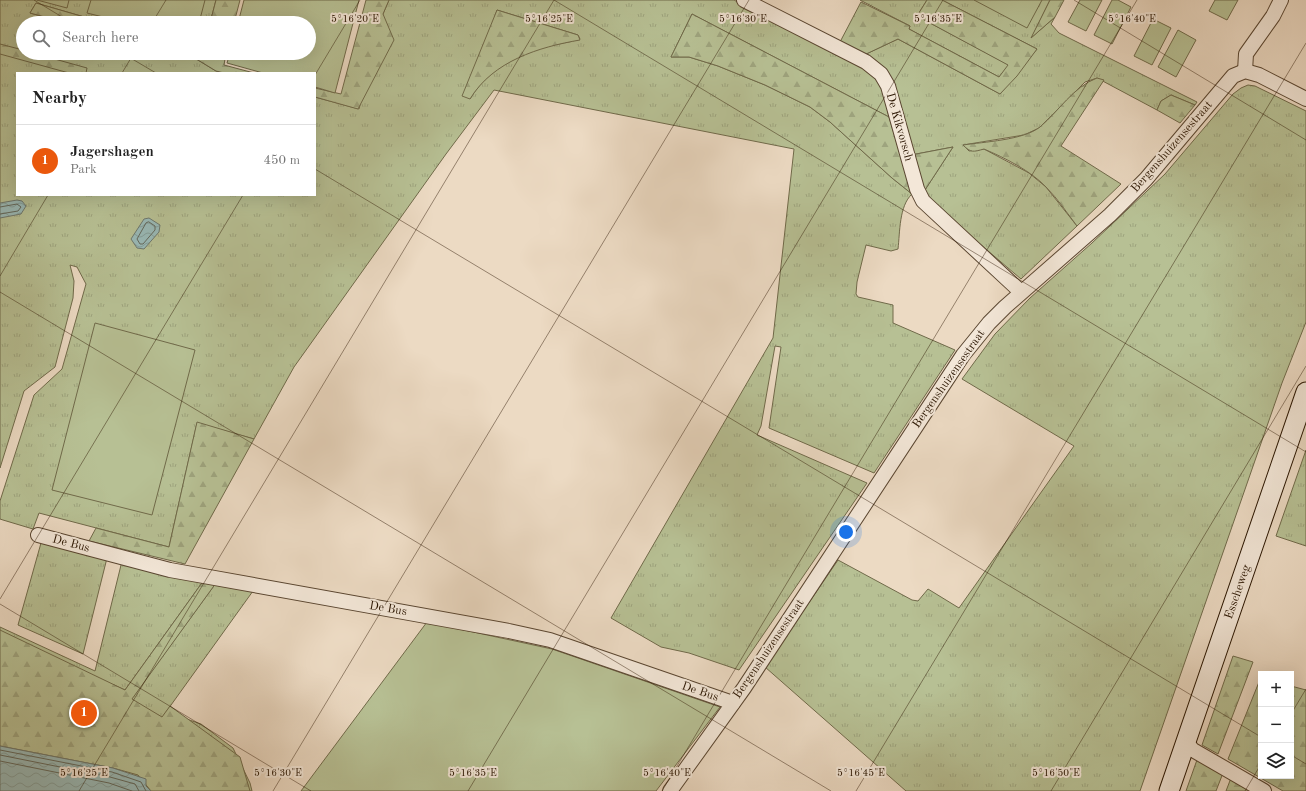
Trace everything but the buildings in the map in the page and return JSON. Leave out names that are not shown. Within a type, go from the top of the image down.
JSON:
[{"type":"street","name":"De Kikvorsch","points":[[744,0],[866,62],[881,74],[888,86],[917,189],[923,201],[1021,292]]},
{"type":"street","points":[[1281,0],[1273,16],[1246,54],[1245,71],[1259,75],[1306,99]]},
{"type":"street","name":"Bergenshuizensestraat","points":[[670,791],[733,703],[964,355],[988,323],[1021,292],[1115,210],[1146,179],[1227,82],[1233,76],[1245,71]]},
{"type":"street","name":"Esscheweg","points":[[1169,791],[1306,392]]},
{"type":"street","name":"De Bus","points":[[38,536],[170,570],[509,630],[550,640],[733,703]]},
{"type":"street","points":[[1186,742],[1193,750],[1264,791]]},
{"type":"green space","points":[[0,0],[216,0],[212,16],[81,16],[36,3],[30,13],[41,16],[16,16],[16,60],[198,60],[220,72],[16,72],[16,196],[316,196],[316,97],[359,109],[383,14],[389,0],[734,0],[803,37],[873,71],[881,82],[889,117],[692,14],[671,57],[689,57],[718,66],[765,85],[810,107],[830,122],[912,194],[902,212],[898,249],[891,251],[866,245],[857,282],[856,294],[858,297],[893,305],[893,323],[955,350],[874,473],[769,428],[781,347],[775,346],[761,426],[757,435],[867,483],[739,670],[689,653],[661,647],[611,618],[773,338],[794,149],[494,90],[446,154],[294,367],[254,439],[197,423],[169,547],[39,513],[33,529],[0,519],[0,501],[34,395],[62,369],[86,284],[77,267],[70,265],[74,281],[73,298],[55,367],[24,391],[0,468]],"holes":[[[497,10],[578,35],[580,39],[535,49],[516,57],[490,75],[470,99]]]},
{"type":"green space","points":[[37,0],[69,0],[67,8]]},
{"type":"green space","points":[[91,0],[205,0],[201,16],[99,16],[87,13]]},
{"type":"green space","points":[[216,0],[240,0],[236,16],[212,16]]},
{"type":"green space","points":[[244,0],[359,0],[335,93],[316,87],[316,72],[259,72],[227,63],[228,60],[316,60],[316,16],[240,16]]},
{"type":"green space","points":[[366,0],[389,0],[383,14],[394,40],[358,109],[316,97],[316,88],[341,94]]},
{"type":"green space","points":[[860,0],[927,0],[917,16],[1009,65],[999,77],[909,29],[910,26]]},
{"type":"green space","points":[[927,0],[942,0],[1037,49],[1017,76],[1000,94],[898,39],[864,55],[840,42],[861,2],[910,26],[909,29],[999,77],[1008,65],[917,16]]},
{"type":"green space","points":[[942,0],[1050,0],[1032,37],[1055,17],[1051,24],[1059,33],[1197,102],[1195,105],[1171,95],[1161,101],[1157,110],[1097,78],[1085,82],[1039,128],[1024,135],[963,145],[969,151],[984,149],[1029,173],[1046,187],[1077,226],[1021,279],[927,199],[923,193],[953,147],[911,155],[886,73],[864,55],[898,39],[1000,94],[1037,49]]},
{"type":"green space","points":[[974,0],[1042,0],[1027,28]]},
{"type":"green space","points":[[1050,0],[1064,0],[1055,17],[1031,38]]},
{"type":"green space","points":[[1080,0],[1102,0],[1086,31],[1068,22]]},
{"type":"green space","points":[[1112,0],[1118,0],[1131,7],[1112,44],[1094,35]]},
{"type":"green space","points":[[1215,0],[1238,0],[1227,20],[1209,11]]},
{"type":"green space","points":[[36,3],[81,16],[41,16],[30,13]]},
{"type":"green space","points":[[497,10],[578,35],[580,40],[533,52],[504,65],[480,86],[470,99],[462,96]]},
{"type":"green space","points":[[692,14],[889,117],[912,194],[830,122],[810,107],[765,85],[718,66],[689,57],[671,57]]},
{"type":"green space","points":[[1153,19],[1171,28],[1152,65],[1134,56]]},
{"type":"green space","points":[[1178,30],[1196,40],[1176,77],[1158,67]]},
{"type":"green space","points":[[0,44],[16,48],[16,58],[0,54]]},
{"type":"green space","points":[[22,60],[58,60],[87,68],[86,72],[65,72]]},
{"type":"green space","points":[[198,60],[225,60],[224,65],[250,72],[220,72]]},
{"type":"green space","points":[[1097,78],[1104,80],[1061,146],[1121,184],[1077,226],[1058,201],[1040,181],[1025,170],[984,149],[972,151],[963,145],[1014,138],[1033,131],[1047,121],[1073,93],[1088,82]]},
{"type":"green space","points":[[1248,85],[1255,86],[1306,111],[1306,322],[1282,383],[1140,791],[906,791],[765,667],[838,560],[912,600],[918,601],[928,589],[959,608],[1074,446],[962,379],[995,334],[1030,298],[1092,243],[1165,174],[1233,94]]},
{"type":"green space","points":[[1171,95],[1195,105],[1180,123],[1157,110],[1161,101]]},
{"type":"green space","points":[[953,147],[923,193],[911,155]]},
{"type":"green space","points":[[95,323],[195,350],[152,515],[52,490]]},
{"type":"green space","points":[[197,422],[254,439],[185,564],[89,541],[96,528],[169,547]]},
{"type":"green space","points":[[1306,450],[1306,546],[1276,536]]},
{"type":"green space","points":[[41,543],[107,558],[83,654],[18,625]]},
{"type":"green space","points":[[122,561],[204,580],[125,690],[114,685],[132,698],[216,583],[253,591],[166,712],[201,724],[233,748],[250,783],[252,791],[0,791],[0,627],[95,671]]},
{"type":"green space","points":[[204,580],[216,583],[132,699],[162,717],[170,706],[240,757],[250,791],[151,791],[138,775],[113,768],[0,746],[0,630],[125,690]]},
{"type":"green space","points":[[427,622],[552,649],[720,707],[656,791],[301,791]]},
{"type":"green space","points":[[1233,656],[1253,662],[1218,754],[1202,745]]},
{"type":"green space","points":[[1258,684],[1258,776],[1228,759]]},
{"type":"green space","points":[[1294,687],[1306,690],[1306,791],[1283,791],[1262,779],[1294,779]]},
{"type":"green space","points":[[1198,757],[1223,773],[1216,791],[1186,791]]},
{"type":"green space","points":[[1231,778],[1256,791],[1226,791]]},
{"type":"water","points":[[17,200],[22,201],[26,206],[21,214],[0,218],[0,203]]},
{"type":"water","points":[[149,218],[160,225],[159,232],[144,249],[137,248],[131,239],[144,219]]},
{"type":"water","points":[[0,746],[113,768],[146,779],[146,786],[151,791],[0,791]]},
{"type":"place","name":"Jagershagen","points":[[84,713]]}]
